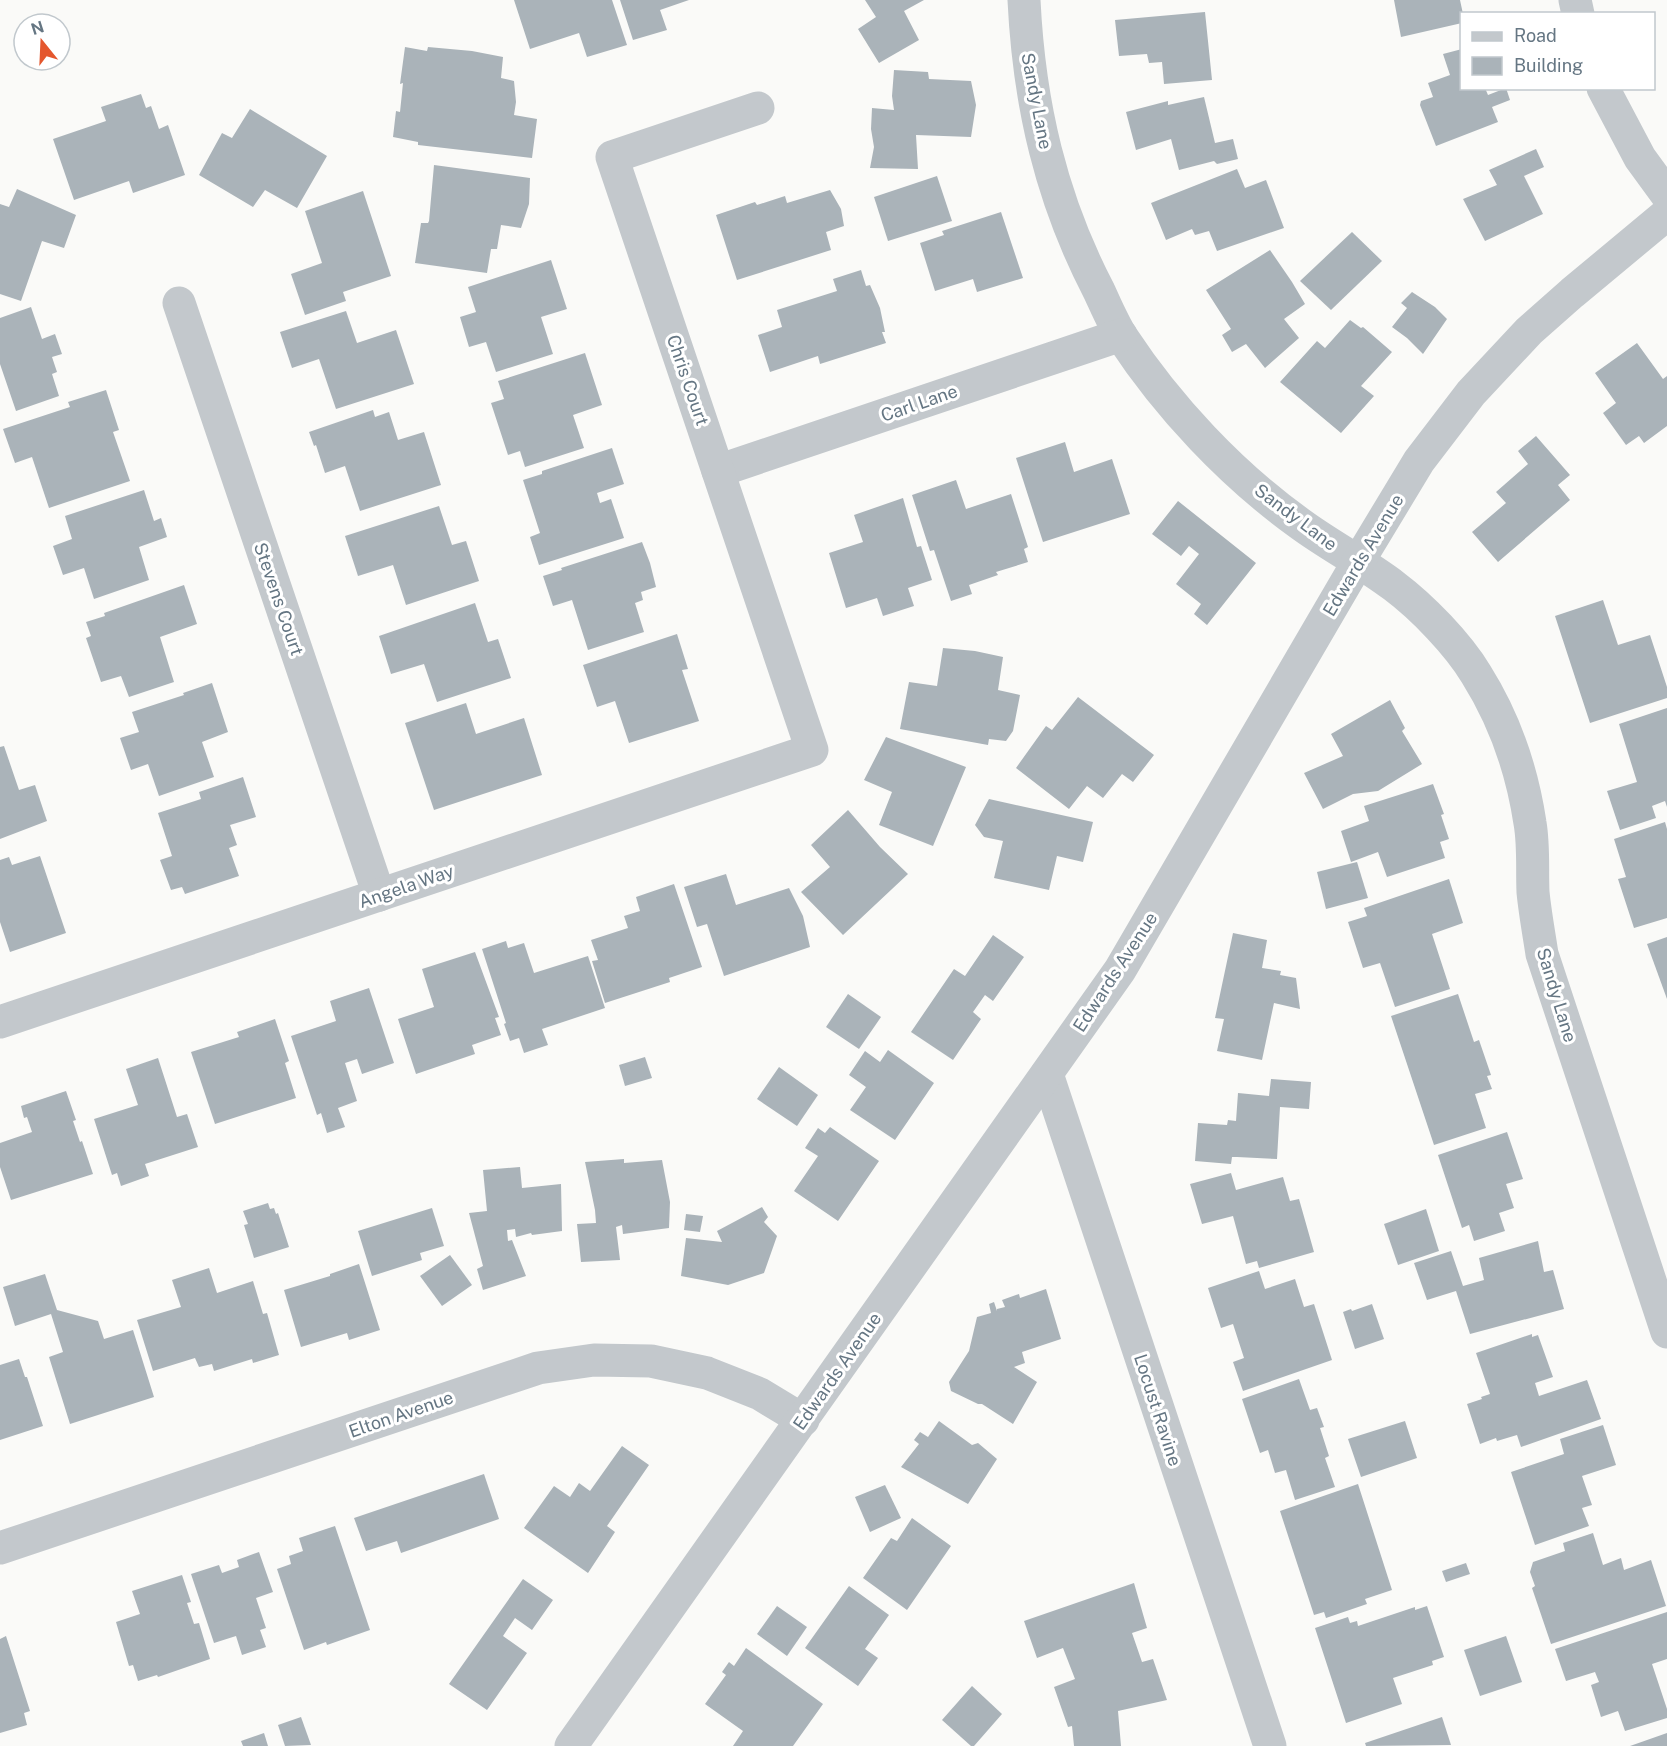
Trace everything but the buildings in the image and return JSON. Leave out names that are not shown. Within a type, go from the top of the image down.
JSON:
[{"type":"street","name":"Sandy Lane","points":[[1024,0],[1026,47],[1037,117],[1055,186],[1084,263],[1121,335],[1158,387],[1194,428],[1244,478],[1299,523],[1396,587],[1437,624],[1475,672],[1501,720],[1520,772],[1531,826],[1533,894],[1542,954],[1667,1332]]},
{"type":"street","points":[[1604,90],[1640,158],[1667,195]]},
{"type":"street","name":"Chris Court","points":[[758,108],[612,157],[812,750]]},
{"type":"street","name":"Edwards Avenue","points":[[571,1746],[1120,970],[1419,461],[1471,393],[1529,331],[1667,214]]},
{"type":"street","name":"Stevens Court","points":[[179,303],[379,895]]},
{"type":"street","name":"Carl Lane","points":[[718,471],[1121,335]]},
{"type":"street","name":"Angela Way","points":[[0,1022],[812,750]]},
{"type":"street","name":"Locust Ravine","points":[[1047,1074],[1270,1746]]},
{"type":"street","name":"Elton Avenue","points":[[0,1548],[538,1368],[594,1360],[651,1361],[707,1373],[760,1394],[803,1419]]}]
